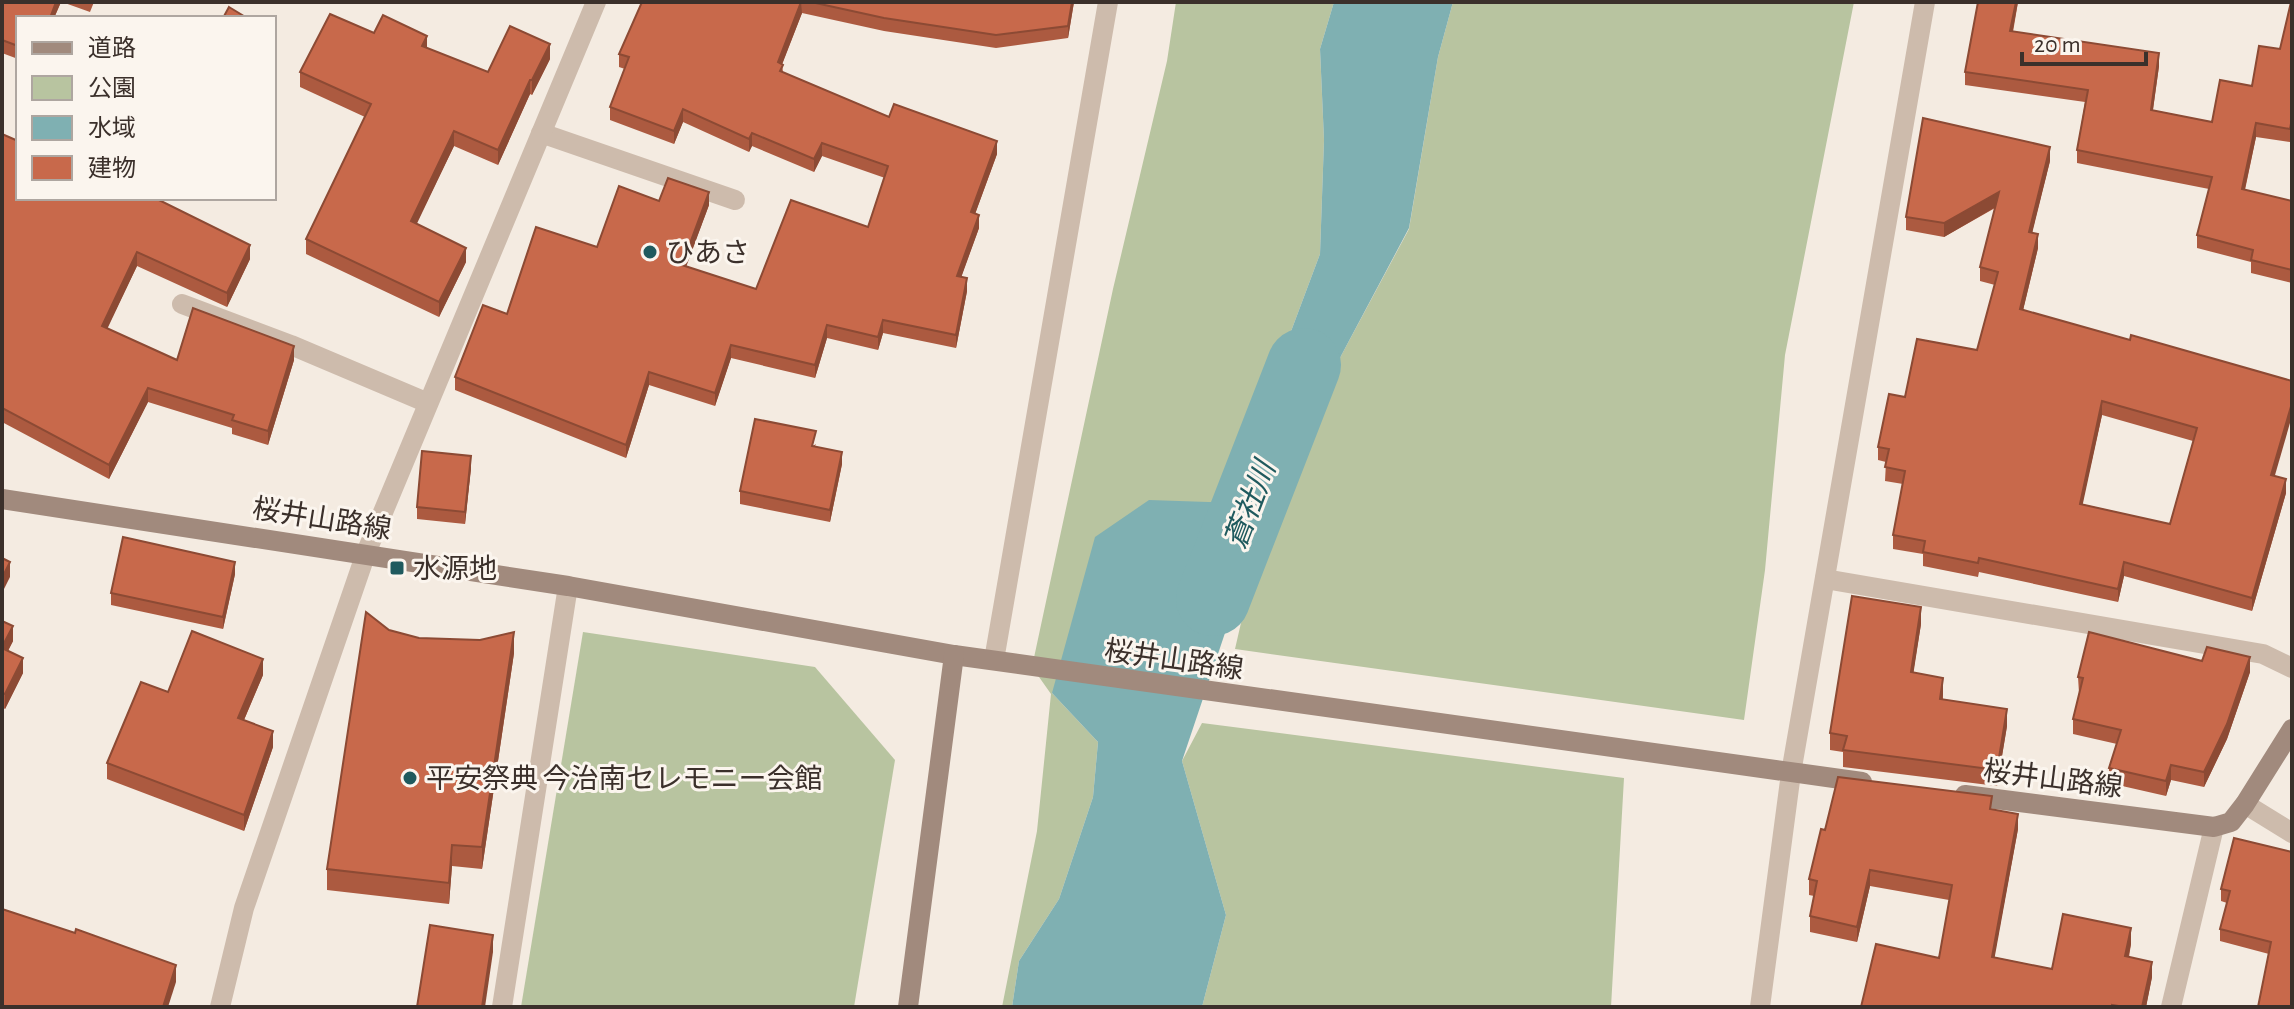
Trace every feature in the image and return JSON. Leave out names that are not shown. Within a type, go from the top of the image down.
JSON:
[{"type":"main road","name":"桜井山路線","points":[[2,499],[366,553],[1032,667],[1885,785]]},
{"type":"main road","points":[[908,1007],[954,655]]},
{"type":"main road","points":[[2214,827],[2231,822],[2292,729]]},
{"type":"main road","name":"桜井山路線","points":[[1948,793],[2214,827]]},
{"type":"street","points":[[220,1007],[244,908],[366,553],[596,2]]},
{"type":"street","points":[[994,660],[1108,2]]},
{"type":"street","points":[[1760,1007],[1791,773],[1925,2]]},
{"type":"street","points":[[541,133],[735,200]]},
{"type":"street","points":[[182,304],[291,345],[428,403]]},
{"type":"street","points":[[1825,579],[2263,654],[2292,668]]},
{"type":"street","points":[[502,1007],[568,586]]},
{"type":"street","points":[[2245,804],[2292,833]]},
{"type":"street","points":[[2171,1007],[2214,827]]},
{"type":"green space","points":[[1176,2],[1334,2],[1320,49],[1324,140],[1320,254],[1266,398],[1269,503],[1342,354],[1409,229],[1438,57],[1453,2],[1854,2],[1785,355],[1765,570],[1744,720],[1235,649],[1268,505],[1052,693],[1098,742],[1093,797],[1059,899],[1019,961],[1012,1007],[1002,1007],[1037,831],[1051,694],[1032,667],[1113,289],[1167,61]]},
{"type":"green space","points":[[583,632],[815,667],[895,760],[854,1007],[521,1007]]},
{"type":"green space","points":[[1202,723],[1624,778],[1611,1007],[1202,1007],[1226,915],[1182,761]]},
{"type":"water","points":[[1334,2],[1453,2],[1438,57],[1409,228],[1342,354],[1268,505],[1182,761],[1226,915],[1202,1007],[1012,1007],[1019,961],[1059,899],[1093,797],[1098,742],[1052,693],[1095,537],[1149,500],[1268,504],[1266,398],[1320,254],[1324,140],[1320,49]]},
{"type":"building","points":[[2,2],[56,2],[51,16],[16,16],[16,45],[2,40]]},
{"type":"building","points":[[642,2],[801,2],[778,62],[783,65],[780,71],[889,117],[894,104],[997,141],[971,212],[979,215],[957,276],[967,278],[956,335],[883,320],[878,337],[827,325],[815,365],[731,345],[715,393],[649,372],[626,445],[455,377],[483,305],[507,314],[536,227],[597,247],[619,186],[659,201],[668,178],[709,192],[682,265],[756,289],[791,200],[868,227],[888,166],[822,143],[814,159],[752,133],[749,139],[683,109],[674,131],[610,107],[629,57],[619,54]]},
{"type":"building","points":[[811,2],[1072,2],[1068,26],[996,35],[884,18]]},
{"type":"building","points":[[1978,2],[2016,2],[2010,31],[2159,53],[2151,110],[2212,122],[2220,80],[2252,86],[2259,46],[2280,49],[2292,2],[2290,129],[2256,123],[2242,189],[2292,201],[2292,270],[2251,260],[2253,250],[2197,235],[2212,177],[2077,150],[2088,90],[1965,72]]},
{"type":"building","points":[[229,7],[244,16],[224,16]]},
{"type":"building","points":[[330,14],[374,33],[383,15],[427,36],[422,46],[488,72],[510,26],[550,44],[498,150],[454,131],[411,221],[466,248],[439,302],[306,239],[371,104],[300,72]]},
{"type":"building","points":[[1923,118],[2050,147],[2029,232],[2038,234],[2020,309],[2130,340],[2131,335],[2292,381],[2292,403],[2271,475],[2286,479],[2252,598],[2124,562],[2118,589],[1979,558],[1978,563],[1923,552],[1925,541],[1893,535],[1905,471],[1885,467],[1889,449],[1878,447],[1889,394],[1905,397],[1917,339],[1977,350],[1998,272],[1980,267],[1999,192],[1944,223],[1906,217]],"holes":[[[2102,401],[2197,428],[2170,524],[2080,504]]]},
{"type":"building","points":[[2,134],[16,140],[16,200],[159,200],[250,245],[227,293],[137,252],[102,326],[177,360],[193,308],[294,346],[268,431],[232,420],[234,415],[148,388],[109,465],[2,408]]},
{"type":"building","points":[[755,419],[816,431],[812,446],[842,452],[830,510],[740,491]]},
{"type":"building","points":[[422,451],[471,456],[465,512],[417,507]]},
{"type":"building","points":[[123,537],[235,562],[223,617],[111,593]]},
{"type":"building","points":[[2,558],[10,562],[2,578]]},
{"type":"building","points":[[1852,596],[1921,607],[1911,672],[1943,678],[1940,699],[2007,709],[1997,770],[1843,750],[1847,736],[1830,733]]},
{"type":"building","points":[[366,612],[389,630],[419,638],[480,640],[514,632],[482,847],[452,845],[449,883],[327,869]]},
{"type":"building","points":[[2,621],[13,626],[2,647]]},
{"type":"building","points":[[192,631],[263,659],[238,718],[273,731],[244,815],[107,763],[141,682],[168,692]]},
{"type":"building","points":[[2089,632],[2202,661],[2207,647],[2250,657],[2227,724],[2204,772],[2171,765],[2166,781],[2109,768],[2121,730],[2073,719],[2083,678],[2078,677]]},
{"type":"building","points":[[2,648],[23,658],[5,694],[2,693]]},
{"type":"building","points":[[1838,777],[1992,796],[1990,809],[2018,814],[1992,957],[2052,969],[2063,914],[2131,928],[2125,956],[2152,962],[2142,1007],[1861,1007],[1876,944],[1939,958],[1952,885],[1870,870],[1857,927],[1810,916],[1817,881],[1809,879]]},
{"type":"building","points":[[2234,838],[2292,852],[2292,1007],[2258,1007],[2271,942],[2220,929],[2230,891],[2221,889]]},
{"type":"building","points":[[2,909],[75,933],[76,929],[176,965],[163,1007],[2,1007]]},
{"type":"building","points":[[430,925],[493,935],[482,1007],[417,1007]]},
{"type":"waterway","name":"蒼社川","points":[[1213,599],[1304,365]]},
{"type":"place","name":"ひあさ","points":[[650,252]]},
{"type":"place","name":"水源地","points":[[397,568]]},
{"type":"place","name":"平安祭典 今治南セレモニー会館","points":[[410,778]]}]
